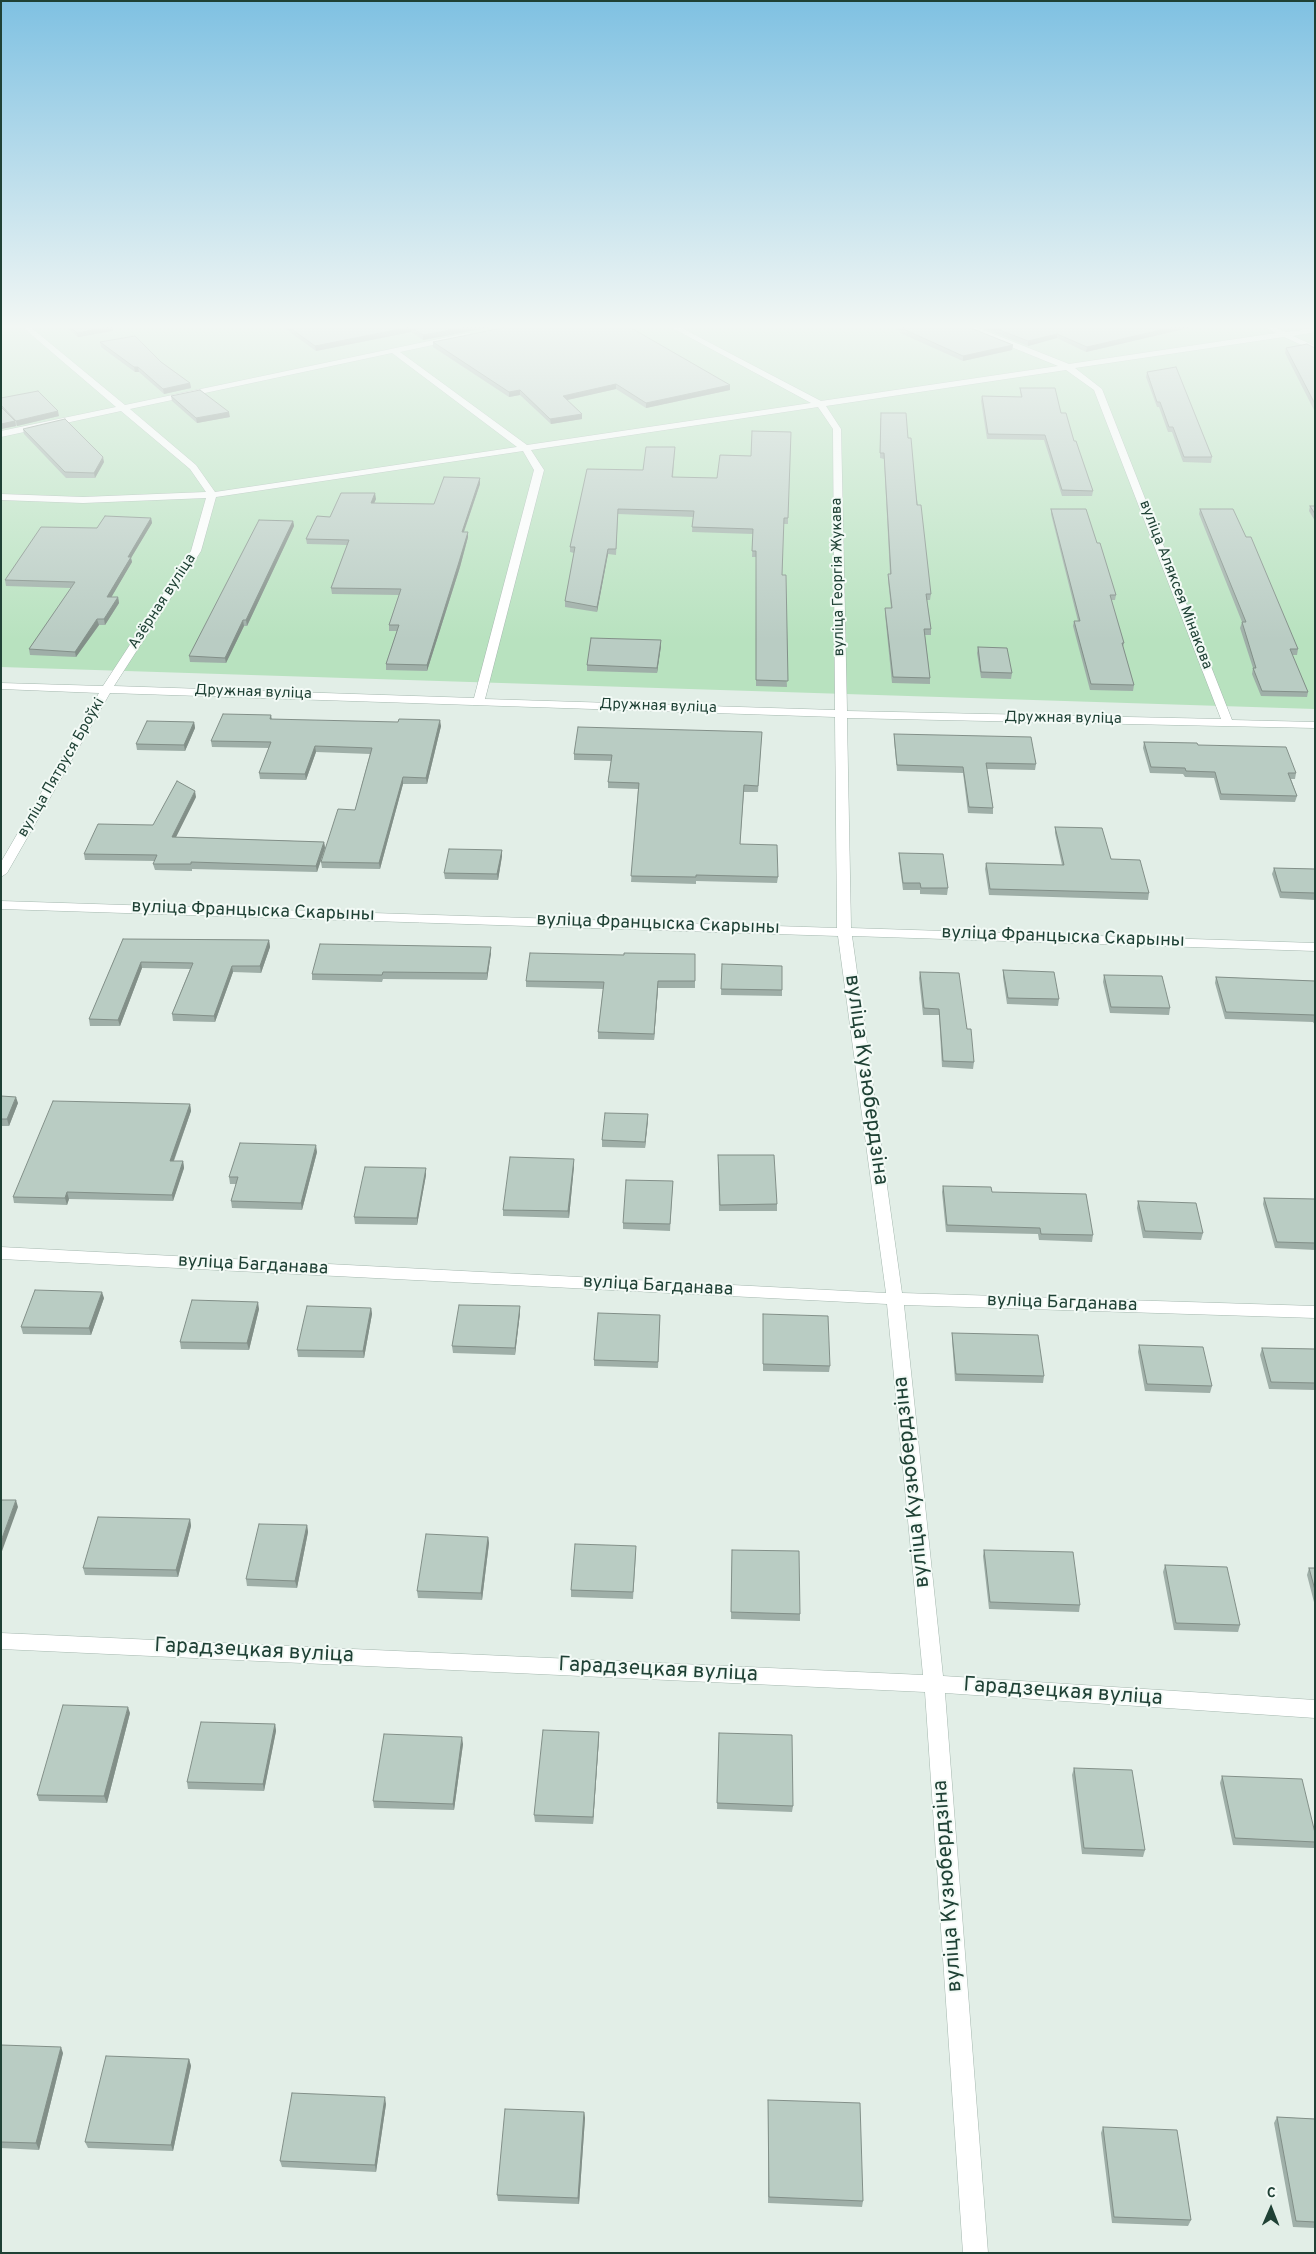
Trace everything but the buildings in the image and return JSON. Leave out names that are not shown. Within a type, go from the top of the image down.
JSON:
[{"type":"street","points":[[1,434],[18,430]]},
{"type":"street","points":[[149,430],[193,467],[212,495]]},
{"type":"street","points":[[479,701],[539,470],[525,448],[501,430]]},
{"type":"street","points":[[1,496],[83,500],[212,495],[648,430]]},
{"type":"street","name":"вуліца Георгія Жукава","points":[[837,430],[841,714]]},
{"type":"street","name":"вуліца Аляксея Мінакова","points":[[1114,430],[1228,723]]},
{"type":"street","name":"Азёрная вуліца","points":[[107,689],[196,551],[212,495]]},
{"type":"street","name":"Дружная вуліца","points":[[1,686],[841,714],[1315,725]]},
{"type":"street","name":"вуліца Пятруся Броўкі","points":[[1,873],[107,689]]},
{"type":"street","name":"вуліца Кузюбердзіна","points":[[841,714],[844,930],[895,1299],[934,1684],[976,2253]]},
{"type":"street","name":"вуліца Францыска Скарыны","points":[[1,905],[844,930],[1315,947]]},
{"type":"street","name":"вуліца Багданава","points":[[1,1253],[895,1299],[1315,1312]]},
{"type":"street","name":"Гарадзецкая вуліца","points":[[1,1641],[934,1684],[1315,1709]]},
{"type":"green space","points":[[1,430],[1315,430],[1315,709],[1,667]]}]
